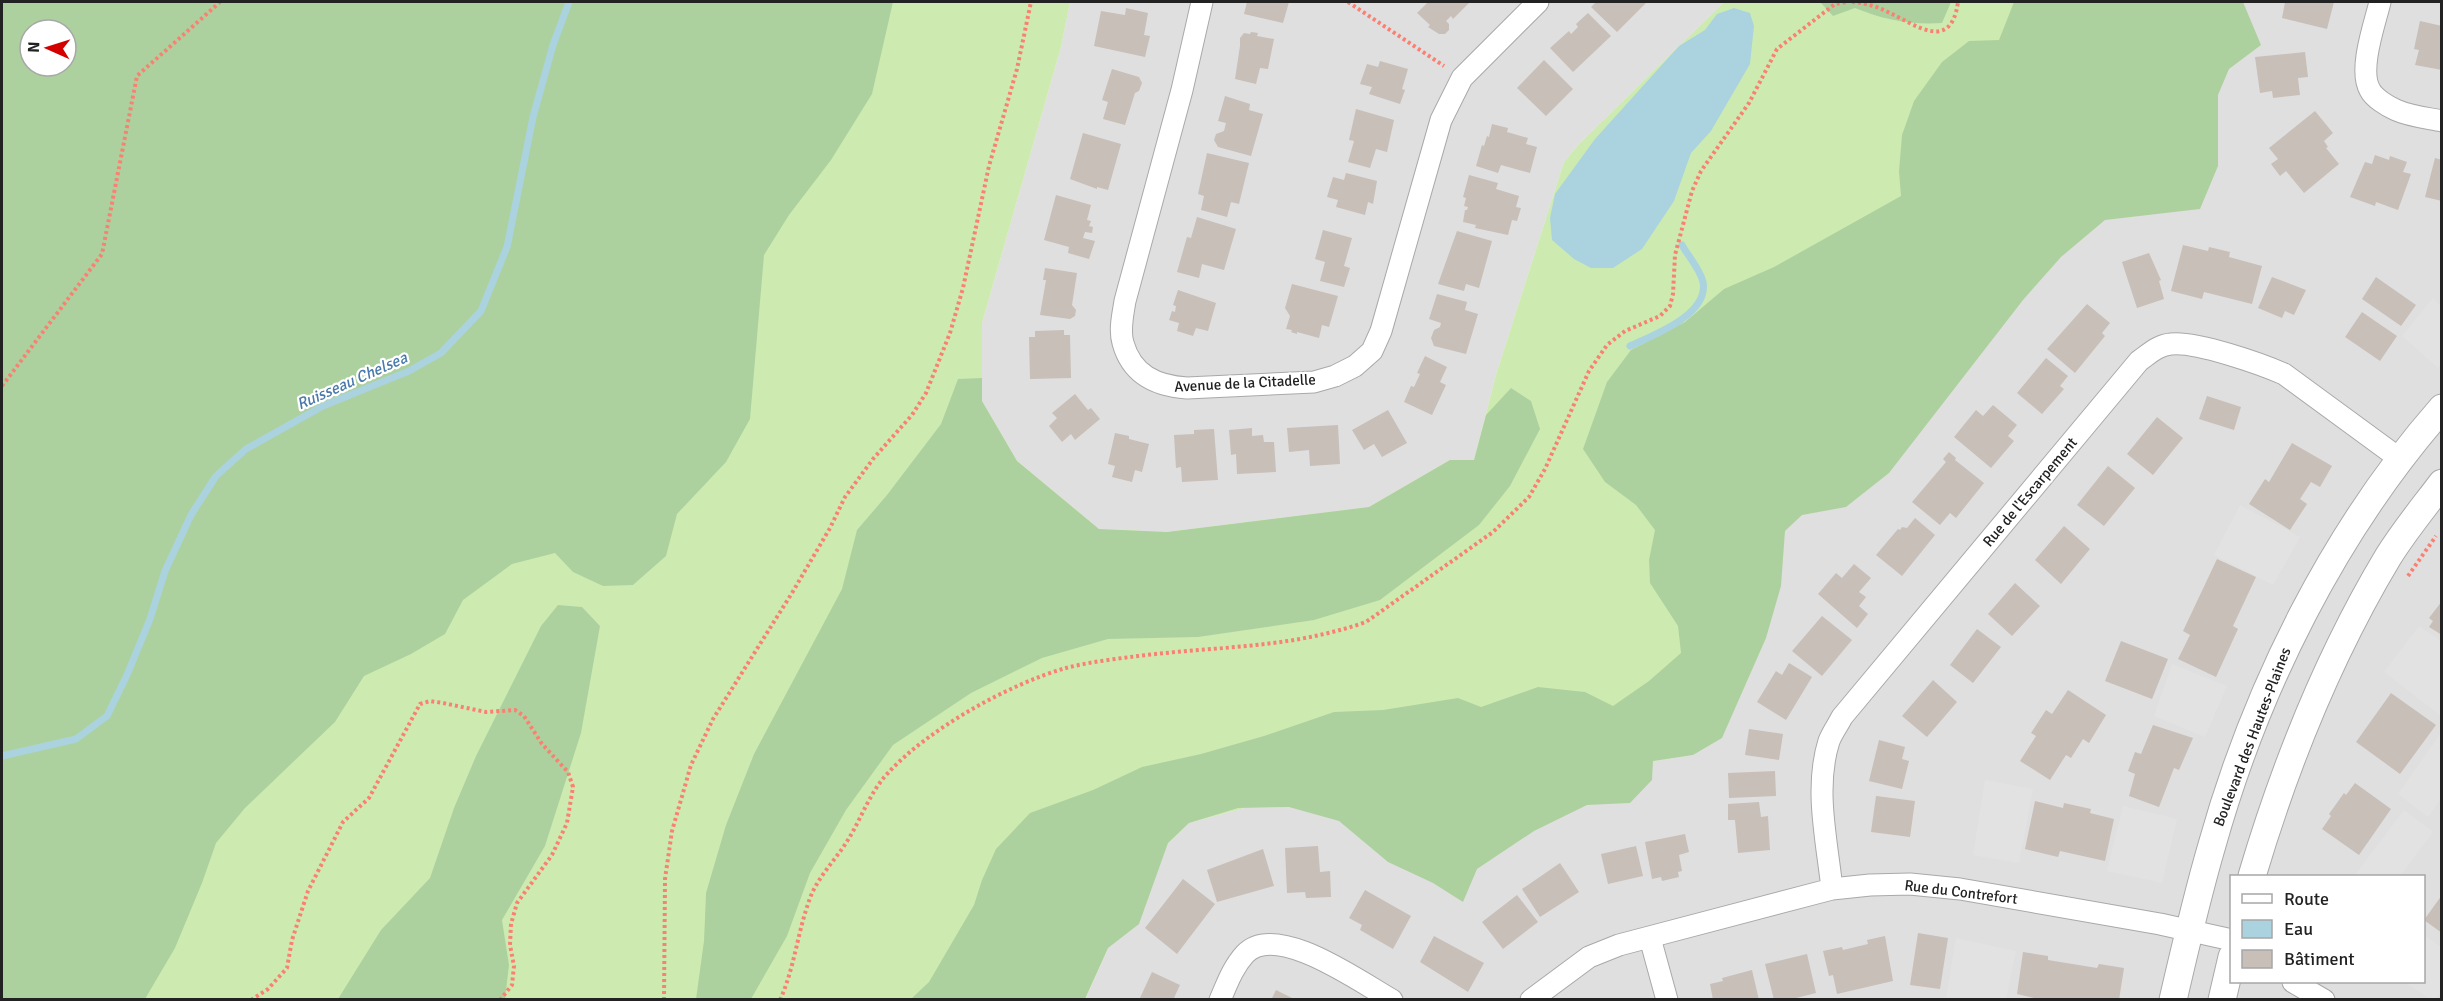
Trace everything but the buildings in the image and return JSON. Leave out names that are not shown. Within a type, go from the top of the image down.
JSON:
[{"type":"street","name":"Avenue de la Citadelle","points":[[1202,2],[1185,80],[1125,301],[1122,322],[1122,342],[1131,362],[1147,378],[1166,387],[1314,382],[1335,376],[1355,366],[1371,351],[1381,331],[1441,120],[1462,78],[1538,2]]},
{"type":"street","points":[[2380,2],[2367,56],[2366,72],[2369,89],[2397,111],[2442,121]]},
{"type":"street","name":"Rue de l'Escarpement","points":[[1832,889],[1821,789],[1824,762],[1830,739],[1842,717],[2131,370],[2153,350],[2170,344],[2187,344],[2263,364],[2284,374],[2400,459]]},
{"type":"street","name":"Boulevard des Hautes-Plaines","points":[[2173,999],[2212,843],[2235,774],[2285,650],[2320,581],[2363,512],[2400,459],[2442,408]]},
{"type":"street","points":[[2252,875],[2290,758],[2317,693],[2354,618],[2389,555],[2442,483]]},
{"type":"street","name":"Rue du Contrefort","points":[[1531,999],[1589,957],[1619,945],[1832,889],[1870,885],[1910,884],[1960,889],[2190,929],[2230,939]]},
{"type":"street","points":[[1650,938],[1667,999]]},
{"type":"street","points":[[1220,999],[1235,967],[1246,953],[1259,945],[1275,943],[1304,951],[1392,999]]},
{"type":"street","points":[[2222,999],[2230,965]]},
{"type":"street","points":[[2296,983],[2324,999]]},
{"type":"path","points":[[2,386],[102,254],[137,76],[220,2]]},
{"type":"path","points":[[664,999],[665,879],[672,831],[691,765],[713,718],[792,593],[830,528],[845,497],[873,459],[912,415],[926,393],[950,333],[963,288],[989,166],[1017,69],[1031,2]]},
{"type":"path","points":[[1348,2],[1462,78]]},
{"type":"path","points":[[780,999],[794,962],[808,903],[819,880],[845,844],[874,790],[907,754],[946,725],[1014,688],[1066,668],[1138,656],[1291,642],[1343,630],[1366,622],[1493,532],[1514,513],[1536,485],[1588,371],[1608,345],[1625,331],[1660,316],[1670,306],[1673,294],[1675,255],[1692,190],[1701,171],[1749,103],[1777,49],[1835,3],[1866,3],[1914,27],[1932,32],[1948,28],[1955,18],[1958,2]]},
{"type":"path","points":[[2403,585],[2442,527]]},
{"type":"path","points":[[251,999],[267,989],[286,968],[292,940],[308,891],[343,822],[369,798],[392,759],[412,716],[420,704],[430,701],[486,712],[515,710],[524,716],[542,744],[568,772],[573,787],[567,824],[552,855],[517,903],[511,924],[510,945],[514,966],[512,985],[500,999]]},
{"type":"shaded area","points":[[1070,2],[1724,2],[1579,144],[1564,162],[1496,375],[1474,460],[1450,460],[1369,507],[1167,532],[1099,529],[1017,461],[982,401],[982,323],[1061,47]]},
{"type":"shaded area","points":[[2227,2],[2441,2],[2441,999],[1085,1000],[1108,948],[1168,843],[1189,823],[1266,802],[1334,810],[1477,869],[1579,779],[1653,761],[1693,755],[1774,526]]},
{"type":"shaded area","points":[[2433,298],[2441,306],[2441,364],[2438,368],[2402,336]]},
{"type":"shaded area","points":[[2240,505],[2300,537],[2273,585],[2214,555]]},
{"type":"shaded area","points":[[2419,626],[2441,641],[2440,715],[2384,672]]},
{"type":"shaded area","points":[[2172,664],[2227,686],[2205,737],[2154,716]]},
{"type":"shaded area","points":[[2441,733],[2441,798],[2428,817],[2398,794]]},
{"type":"shaded area","points":[[1985,780],[2033,789],[2019,863],[1973,855]]},
{"type":"shaded area","points":[[2123,806],[2177,819],[2162,883],[2107,871]]},
{"type":"shaded area","points":[[2404,810],[2433,832],[2401,875],[2355,875]]},
{"type":"shaded area","points":[[2425,936],[2441,947],[2441,992],[2436,999],[2430,999],[2406,983],[2425,983]]},
{"type":"shaded area","points":[[1956,938],[2016,951],[2006,999],[1946,999]]},
{"type":"green space","points":[[2,2],[893,2],[872,94],[831,160],[789,215],[764,255],[750,419],[726,462],[677,514],[666,556],[633,585],[603,586],[573,572],[555,553],[512,564],[463,600],[445,634],[411,654],[364,676],[335,722],[245,808],[216,843],[175,948],[145,999],[2,999]]},
{"type":"green space","points":[[569,2],[1070,2],[1061,47],[982,323],[982,401],[1017,461],[1099,529],[1167,532],[1369,507],[1450,460],[1474,460],[1496,375],[1564,162],[1579,144],[1724,2],[2227,2],[2121,203],[2058,247],[1774,526],[1693,755],[1334,810],[1266,802],[1189,823],[1168,843],[1108,948],[1085,999],[2,999],[2,756]]},
{"type":"green space","points":[[1820,2],[1951,2],[1942,23],[1919,23],[1876,16],[1855,8],[1833,16]]},
{"type":"green space","points":[[2014,2],[2243,2],[2261,45],[2229,69],[2218,95],[2218,166],[2200,209],[2105,220],[2061,257],[2023,300],[1889,473],[1846,507],[1802,515],[1785,531],[1781,586],[1766,638],[1722,738],[1693,755],[1653,761],[1652,780],[1630,803],[1587,805],[1534,831],[1477,869],[1463,902],[1433,883],[1388,862],[1339,821],[1289,807],[1238,808],[1189,823],[1168,843],[1139,924],[1108,948],[1085,999],[911,999],[929,982],[974,905],[996,849],[1030,813],[1093,790],[1142,767],[1201,754],[1264,736],[1334,712],[1383,710],[1458,698],[1481,707],[1538,687],[1585,692],[1613,706],[1649,681],[1681,653],[1678,626],[1650,583],[1649,560],[1655,530],[1636,505],[1605,482],[1583,449],[1607,382],[1631,350],[1685,322],[1724,289],[1774,267],[1901,196],[1899,171],[1902,135],[1914,101],[1942,62],[1969,41],[1999,40]]},
{"type":"green space","points":[[982,378],[982,401],[1017,461],[1099,529],[1167,532],[1369,507],[1450,460],[1474,460],[1486,415],[1511,388],[1531,401],[1540,429],[1510,486],[1479,525],[1380,600],[1314,620],[1198,637],[1108,639],[1042,658],[971,693],[893,745],[846,810],[810,873],[787,936],[751,999],[696,999],[704,941],[706,893],[726,825],[754,754],[842,589],[857,530],[941,424],[958,379]]},
{"type":"green space","points":[[558,605],[582,607],[600,626],[581,733],[545,846],[502,920],[509,965],[505,999],[338,999],[381,930],[430,878],[454,808],[476,756],[541,626]]},
{"type":"water","points":[[1734,8],[1750,13],[1754,26],[1750,64],[1711,131],[1691,153],[1674,201],[1642,249],[1613,268],[1591,268],[1574,259],[1552,240],[1550,218],[1555,194],[1595,139],[1679,46],[1705,30],[1717,14]]},
{"type":"waterway","name":"Ruisseau Chelsea","points":[[2,756],[76,739],[107,716],[150,619],[165,571],[191,515],[216,476],[246,449],[323,406],[409,371],[441,353],[481,311],[507,247],[533,117],[553,45],[569,2]]},
{"type":"waterway","points":[[1630,346],[1665,330],[1689,314],[1703,294],[1703,282],[1697,267],[1682,245]]}]
